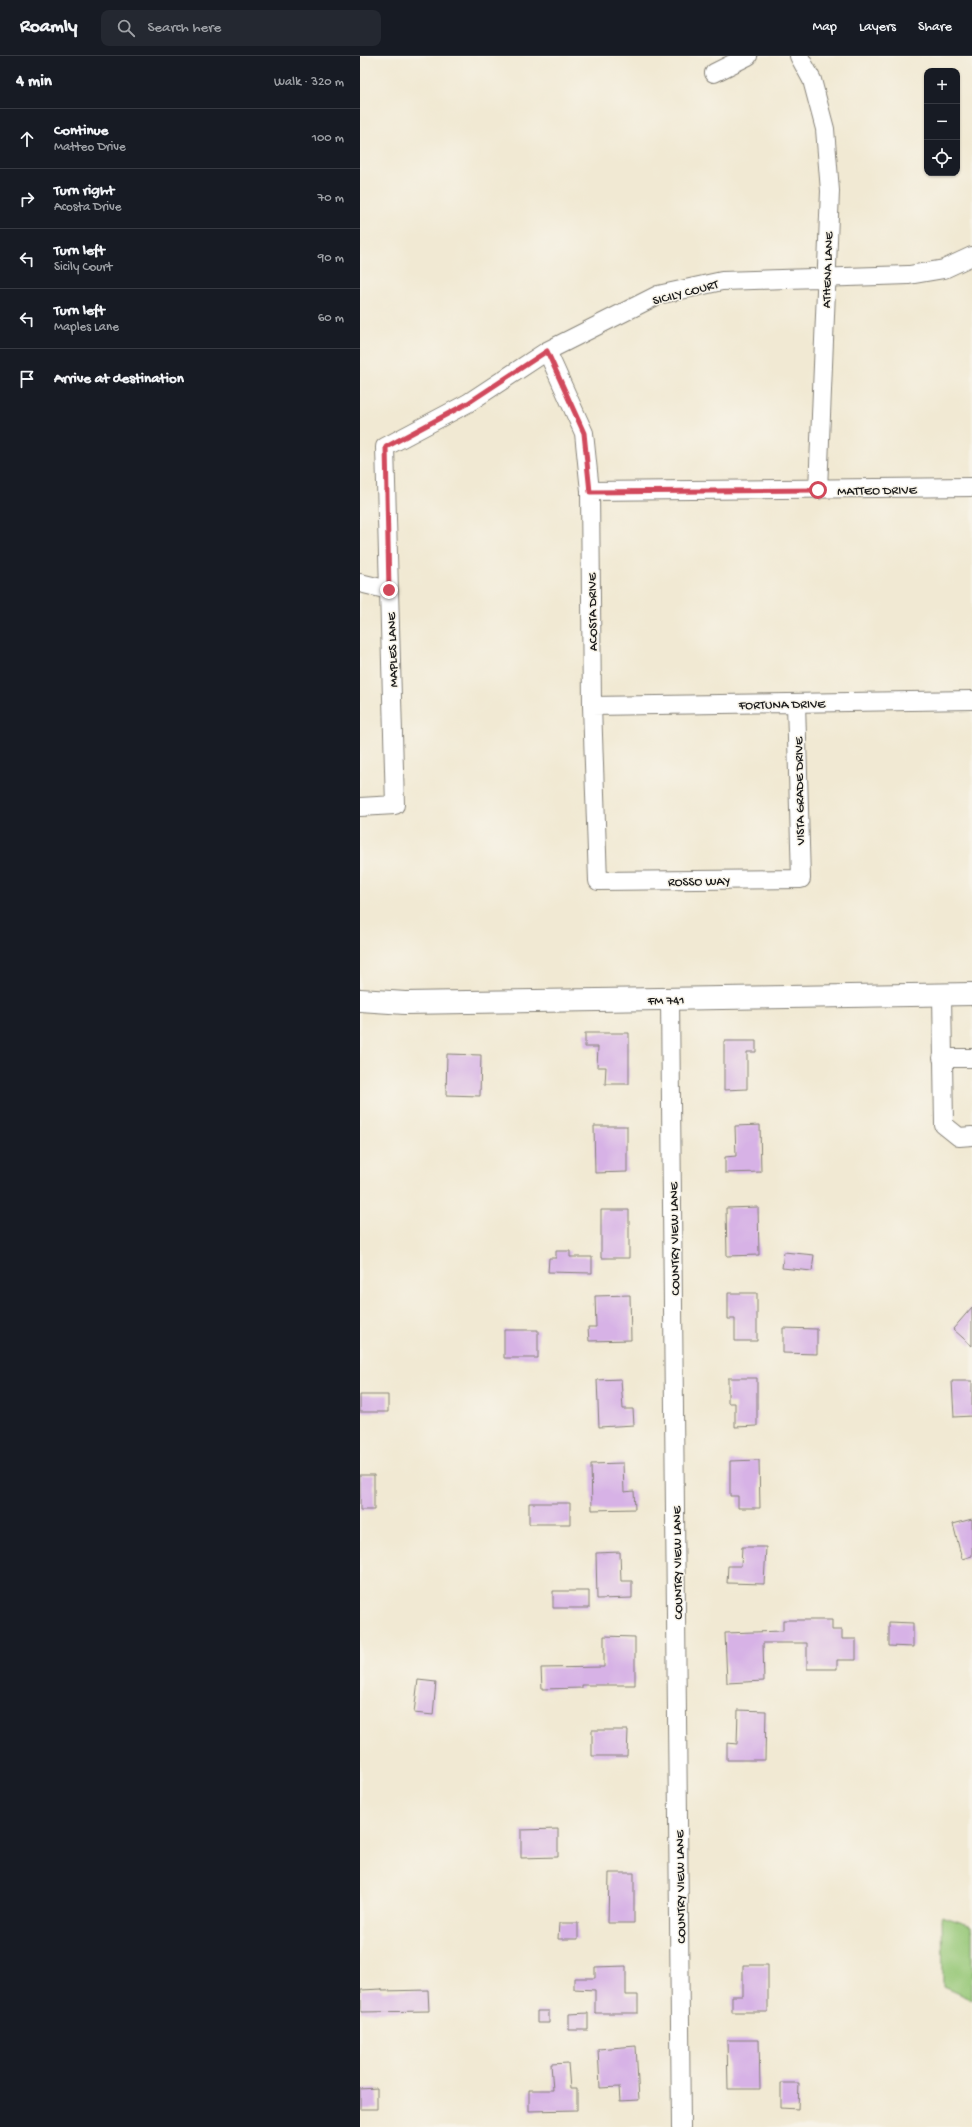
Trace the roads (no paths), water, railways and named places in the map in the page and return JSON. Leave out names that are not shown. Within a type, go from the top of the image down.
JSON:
[{"type":"main road","name":"FM 741","points":[[360,1000],[405,1003],[972,994]]},
{"type":"street","points":[[714,73],[748,56]]},
{"type":"street","name":"ATHENA LANE","points":[[799,56],[812,80],[825,129],[830,191],[818,490]]},
{"type":"street","name":"SICILY COURT","points":[[386,447],[468,403],[547,351],[658,295],[722,281],[909,275],[944,269],[972,256]]},
{"type":"street","name":"ACOSTA DRIVE","points":[[547,351],[584,433],[590,492],[592,706],[598,881]]},
{"type":"street","name":"MAPLES LANE","points":[[360,807],[395,805],[386,447]]},
{"type":"street","name":"MATTEO DRIVE","points":[[590,492],[972,487]]},
{"type":"street","points":[[360,583],[389,590]]},
{"type":"street","name":"FORTUNA DRIVE","points":[[592,706],[972,700]]},
{"type":"street","name":"VISTA GRADE DRIVE","points":[[796,703],[801,879]]},
{"type":"street","name":"ROSSO WAY","points":[[598,881],[801,879]]},
{"type":"street","points":[[942,994],[944,1125],[959,1136],[972,1136]]},
{"type":"street","name":"COUNTRY VIEW LANE","points":[[670,999],[681,2127]]},
{"type":"street","points":[[942,1058],[972,1058]]}]
